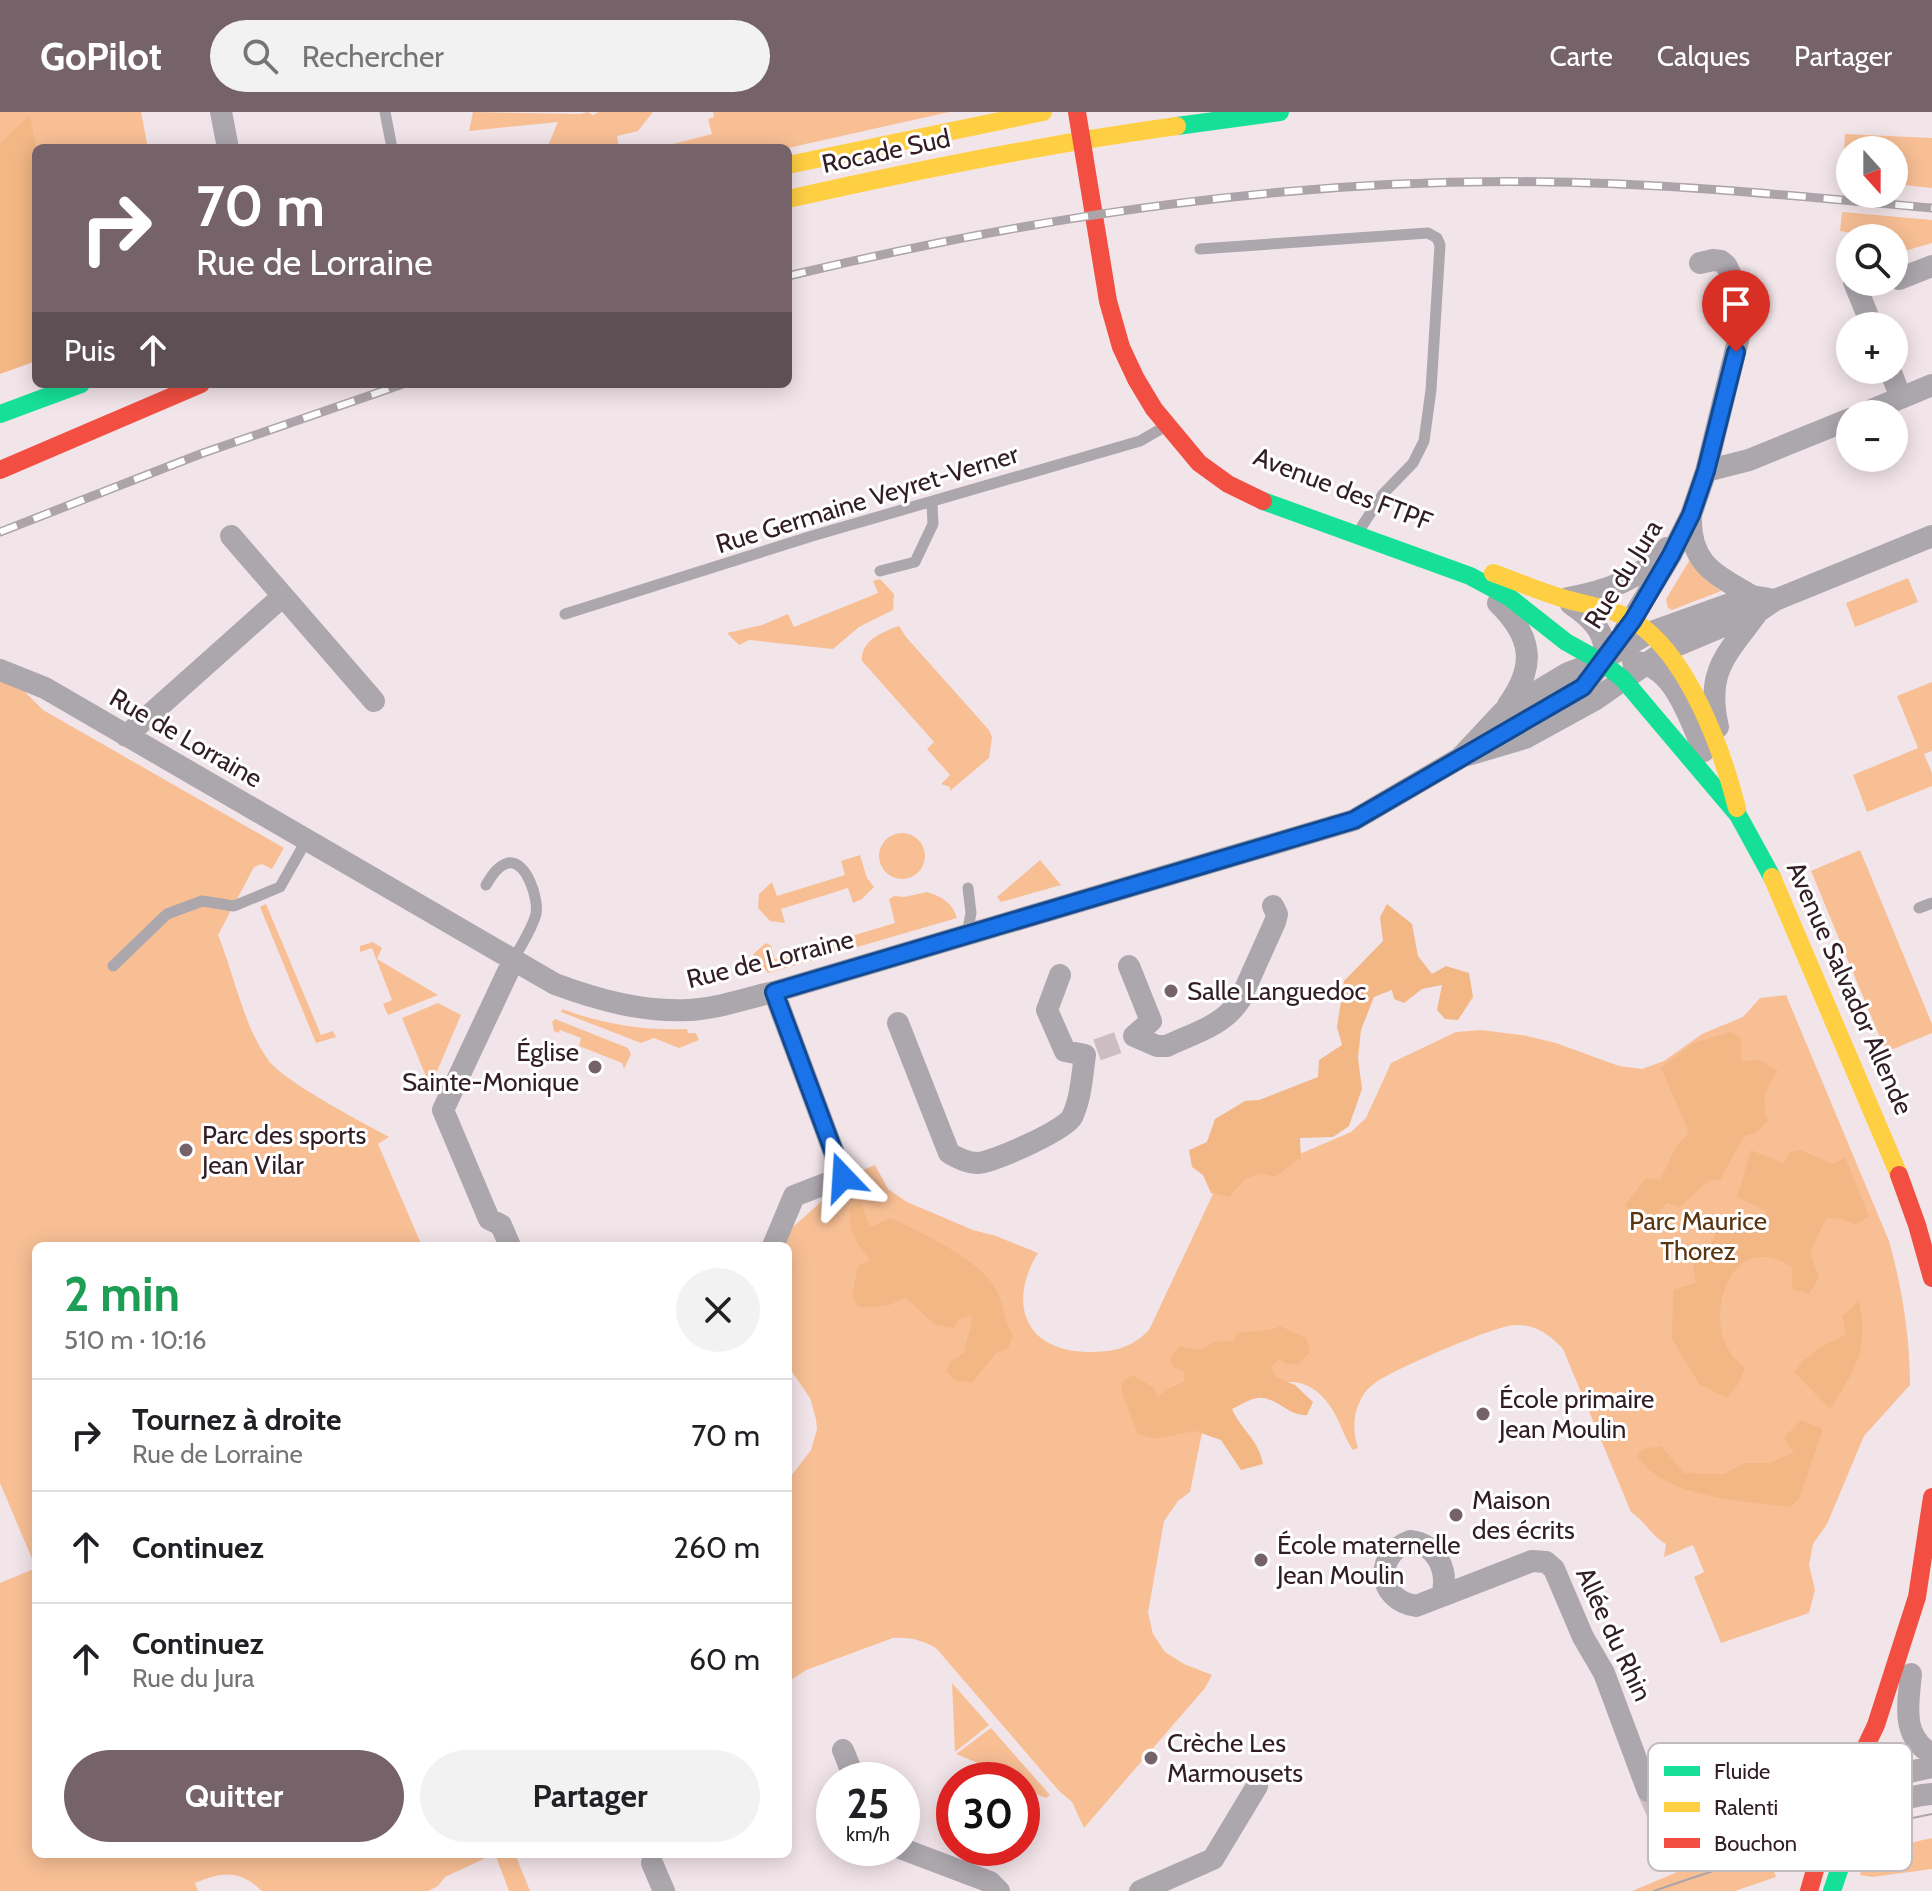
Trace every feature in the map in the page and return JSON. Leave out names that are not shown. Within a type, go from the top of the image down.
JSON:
[{"type":"main road","name":"Rocade Sud","points":[[792,164],[1043,112]]},
{"type":"main road","name":"Avenue des FTPF","points":[[1077,112],[1108,301],[1121,347],[1136,379],[1172,421],[1231,473],[1270,494],[1563,599],[1650,634]]},
{"type":"main road","points":[[1095,112],[1103,158]]},
{"type":"main road","name":"Rocade Sud","points":[[792,198],[951,163],[1088,138],[1280,112]]},
{"type":"main road","name":"Avenue des FTPF","points":[[1130,313],[1136,342],[1148,373],[1172,421],[1199,463],[1228,484],[1268,503],[1470,576],[1509,597]]},
{"type":"main road","points":[[5,407],[68,388]]},
{"type":"main road","points":[[33,436],[158,388]]},
{"type":"main road","points":[[0,470],[192,388]]},
{"type":"main road","name":"Avenue Salvador Allende","points":[[1650,634],[1685,676],[1733,786],[1738,815]]},
{"type":"main road","points":[[1610,650],[1623,679]]},
{"type":"main road","name":"Avenue Salvador Allende","points":[[1623,679],[1738,815],[1787,910],[1882,1132],[1917,1225],[1932,1278]]},
{"type":"main road","points":[[1863,1743],[1876,1725],[1917,1597],[1932,1497]]},
{"type":"main road","points":[[1924,1638],[1932,1601]]},
{"type":"main road","points":[[1884,1743],[1914,1668]]},
{"type":"main road","points":[[1809,1891],[1813,1871]]},
{"type":"street","points":[[221,112],[227,144]]},
{"type":"street","name":"Rue du Jura","points":[[1460,758],[1583,687],[1610,650],[1650,634],[1671,555],[1691,515],[1706,471],[1742,324],[1726,265],[1713,260],[1700,263]]},
{"type":"street","points":[[1908,275],[1932,266]]},
{"type":"street","points":[[1896,384],[1901,398]]},
{"type":"street","points":[[1896,400],[1932,385]]},
{"type":"street","points":[[1706,471],[1749,460],[1836,425]]},
{"type":"street","points":[[1199,463],[1227,489],[1267,512],[1469,584],[1498,603],[1521,629],[1527,663],[1521,687],[1503,712]]},
{"type":"street","name":"Rue du Jura","points":[[1563,599],[1622,583],[1643,571],[1662,554],[1691,515]]},
{"type":"street","name":"Rue du Jura","points":[[1691,515],[1691,538],[1704,564],[1720,578],[1762,602]]},
{"type":"street","points":[[231,536],[374,701]]},
{"type":"street","name":"Rue de Lorraine","points":[[0,670],[45,688],[555,984],[601,1001],[689,1010],[774,992],[1354,820],[1460,758],[1525,738],[1596,699],[1647,663],[1650,634],[1684,640],[1762,602],[1932,536]]},
{"type":"street","points":[[126,736],[283,596]]},
{"type":"street","points":[[1509,597],[1610,650],[1647,663],[1671,683],[1705,753],[1733,786]]},
{"type":"street","points":[[1563,599],[1590,616],[1603,633],[1610,650]]},
{"type":"street","name":"Avenue Salvador Allende","points":[[1733,786],[1712,704],[1715,678],[1725,655],[1762,602]]},
{"type":"street","points":[[1610,650],[1650,634]]},
{"type":"street","name":"Rue de Lorraine","points":[[1460,758],[1503,712],[1610,650]]},
{"type":"street","points":[[1129,966],[1151,1021],[1129,1038],[1167,1046],[1223,1020],[1240,1000],[1275,922],[1277,914],[1273,906]]},
{"type":"street","points":[[508,1242],[501,1225],[489,1219],[443,1110],[513,961]]},
{"type":"street","points":[[898,1023],[949,1153],[964,1161],[980,1163],[1056,1133],[1071,1120],[1091,1052],[1065,1051],[1047,1010],[1060,975]]},
{"type":"street","points":[[774,992],[843,1177],[794,1196],[775,1242]]},
{"type":"street","name":"Allée du Rhin","points":[[1442,1596],[1532,1561],[1546,1562],[1554,1569],[1583,1637],[1604,1673],[1648,1791]]},
{"type":"street","points":[[1914,1668],[1907,1718],[1918,1746],[1932,1754]]},
{"type":"street","points":[[1876,1725],[1877,1743]]},
{"type":"street","points":[[843,1750],[848,1762]]},
{"type":"street","points":[[1912,1771],[1932,1767]]},
{"type":"street","points":[[1140,1891],[1213,1859],[1257,1786]]},
{"type":"street","points":[[920,1856],[990,1882],[999,1891]]},
{"type":"street","points":[[652,1863],[664,1891]]},
{"type":"street","points":[[1832,1891],[1848,1871]]},
{"type":"lane","points":[[385,112],[391,144]]},
{"type":"lane","points":[[1200,249],[1428,233],[1437,238],[1440,245],[1436,333],[1424,441],[1413,463],[1383,494],[1362,526]]},
{"type":"lane","name":"Rue Germaine Veyret-Verner","points":[[565,614],[812,536],[1140,441],[1172,421]]},
{"type":"lane","points":[[880,571],[915,562],[933,524],[932,503]]},
{"type":"lane","points":[[113,966],[167,914],[202,901],[234,906],[280,887],[306,841]]},
{"type":"lane","points":[[486,885],[495,870],[508,863],[515,864],[528,877],[536,896],[536,915],[513,961]]},
{"type":"lane","points":[[967,934],[971,913],[968,888]]},
{"type":"lane","points":[[1919,908],[1932,903]]},
{"type":"green space","points":[[0,112],[141,112],[147,144],[36,144],[30,116],[0,143]]},
{"type":"green space","points":[[473,112],[588,112],[593,115],[599,112],[653,112],[638,131],[617,136],[618,144],[549,144],[558,122],[469,131]]},
{"type":"green space","points":[[713,112],[949,112],[792,147],[792,144],[673,144],[712,134],[708,119],[714,117]]},
{"type":"green space","points":[[1845,134],[1888,136],[1845,136]]},
{"type":"green space","points":[[1908,137],[1932,138],[1932,188],[1908,185]]},
{"type":"green space","points":[[1842,212],[1932,220],[1932,243],[1908,250],[1908,224],[1841,224]]},
{"type":"green space","points":[[1691,558],[1705,579],[1721,591],[1672,610],[1668,608],[1666,599]]},
{"type":"green space","points":[[1908,578],[1918,602],[1855,627],[1846,603]]},
{"type":"green space","points":[[880,579],[894,594],[893,610],[859,627],[833,649],[749,640],[739,645],[727,633],[762,625],[788,614],[794,627],[878,593],[873,581]]},
{"type":"green space","points":[[899,626],[992,737],[989,758],[950,791],[950,787],[941,784],[950,775],[927,749],[934,742],[862,661],[868,643],[879,634]]},
{"type":"green space","name":"Parc des sports Jean Vilar","points":[[0,679],[22,689],[43,710],[284,848],[272,869],[262,864],[254,867],[218,935],[240,1000],[260,1048],[277,1069],[325,1101],[389,1137],[378,1144],[420,1242],[32,1242],[32,1559],[0,1483]]},
{"type":"green space","points":[[1932,682],[1932,751],[1924,754],[1932,773],[1932,786],[1867,812],[1853,775],[1918,748],[1897,696]]},
{"type":"green space","points":[[902,833],[918,840],[925,856],[918,872],[902,879],[886,872],[879,856],[886,840]]},
{"type":"green space","points":[[1860,850],[1932,1024],[1932,1033],[1886,1052],[1811,871]]},
{"type":"green space","points":[[860,855],[867,878],[874,887],[862,899],[853,903],[848,888],[781,909],[785,923],[770,921],[758,908],[759,894],[772,882],[777,896],[845,875],[841,861]]},
{"type":"green space","points":[[1040,860],[1061,885],[1001,902],[997,897]]},
{"type":"green space","points":[[927,892],[946,901],[957,918],[768,973],[753,954],[766,943],[771,946],[775,959],[895,923],[889,899]]},
{"type":"green space","points":[[266,904],[321,1035],[333,1031],[336,1037],[316,1043],[260,907]]},
{"type":"green space","points":[[373,942],[382,948],[377,959],[438,995],[388,1015],[383,1004],[392,1000],[372,948],[360,952],[360,946]]},
{"type":"green space","name":"Parc Maurice Thorez","points":[[1786,995],[1889,1241],[1898,1276],[1909,1349],[1910,1385],[1864,1436],[1827,1524],[1813,1544],[1809,1565],[1815,1590],[1809,1613],[1721,1643],[1694,1577],[1704,1572],[1693,1545],[1664,1557],[1666,1544],[1631,1512],[1563,1349],[1542,1331],[1515,1325],[1449,1347],[1375,1383],[1364,1394],[1358,1407],[1354,1427],[1358,1448],[1353,1450],[1330,1406],[1315,1390],[1299,1383],[1266,1387],[1203,1428],[1190,1492],[1178,1501],[1164,1521],[1148,1613],[1153,1634],[1165,1652],[1184,1664],[1212,1675],[1205,1688],[1084,1828],[1072,1802],[1040,1769],[1040,1762],[1034,1762],[931,1645],[893,1638],[806,1670],[792,1679],[792,1475],[811,1450],[817,1429],[810,1398],[792,1372],[792,1242],[785,1242],[784,1235],[822,1201],[831,1184],[875,1165],[888,1189],[907,1202],[1038,1253],[1024,1289],[1028,1321],[1036,1333],[1066,1350],[1113,1350],[1128,1345],[1149,1330],[1213,1194],[1351,1132],[1366,1118],[1391,1063],[1456,1032],[1481,1030],[1556,1043],[1619,1066],[1642,1069],[1664,1061],[1702,1034],[1743,1017],[1760,998]]},
{"type":"green space","points":[[438,1003],[461,1015],[435,1076],[427,1079],[402,1018]]},
{"type":"green space","points":[[562,1009],[624,1025],[687,1029],[688,1033],[696,1033],[699,1040],[679,1048],[654,1038],[641,1043],[561,1012]]},
{"type":"green space","points":[[555,1019],[628,1048],[631,1054],[624,1069],[622,1063],[579,1046],[581,1038],[560,1030],[558,1033],[554,1031],[552,1022]]},
{"type":"green space","points":[[32,1570],[32,1858],[485,1858],[445,1877],[438,1886],[428,1891],[262,1891],[246,1879],[222,1875],[195,1883],[198,1891],[0,1891],[0,1583]]},
{"type":"green space","points":[[952,1683],[989,1725],[955,1752]]},
{"type":"green space","points":[[991,1728],[1021,1762],[975,1762],[956,1754]]},
{"type":"green space","points":[[1040,1784],[1050,1795],[1046,1798],[1040,1796]]},
{"type":"green space","points":[[1932,1838],[1932,1869],[1872,1877],[1860,1875],[1861,1871],[1912,1871],[1912,1842]]},
{"type":"green space","points":[[497,1858],[517,1858],[530,1891],[509,1891]]},
{"type":"green space","points":[[1680,1871],[1774,1871],[1776,1877],[1735,1891],[1632,1891]]},
{"type":"shaded area","points":[[30,115],[36,144],[32,144],[32,362],[0,374],[0,143]]},
{"type":"shaded area","points":[[1387,904],[1412,924],[1418,956],[1432,974],[1446,966],[1469,973],[1473,997],[1458,1020],[1445,1019],[1437,1010],[1442,985],[1422,989],[1404,1003],[1394,999],[1392,990],[1374,997],[1361,1030],[1358,1058],[1362,1089],[1349,1126],[1333,1137],[1300,1138],[1301,1158],[1275,1177],[1259,1173],[1244,1180],[1229,1197],[1211,1193],[1203,1175],[1192,1167],[1189,1150],[1207,1142],[1215,1119],[1245,1101],[1259,1100],[1318,1077],[1319,1060],[1342,1045],[1337,1027],[1344,981],[1383,941],[1380,917]]},
{"type":"shaded area","points":[[1731,1032],[1741,1038],[1741,1061],[1760,1060],[1778,1071],[1766,1095],[1764,1107],[1768,1121],[1755,1133],[1744,1136],[1720,1180],[1709,1180],[1680,1207],[1667,1203],[1646,1228],[1625,1205],[1646,1178],[1660,1180],[1675,1149],[1689,1132],[1661,1068],[1694,1043]]},
{"type":"shaded area","points":[[1751,1150],[1783,1163],[1790,1152],[1800,1150],[1834,1164],[1845,1157],[1869,1216],[1856,1225],[1837,1218],[1826,1218],[1810,1253],[1819,1278],[1809,1294],[1792,1289],[1792,1268],[1773,1258],[1757,1257],[1743,1263],[1732,1275],[1720,1308],[1721,1327],[1728,1348],[1745,1368],[1737,1386],[1726,1398],[1699,1384],[1672,1339],[1673,1290],[1696,1283],[1692,1257],[1711,1243],[1718,1228],[1754,1229],[1767,1212],[1737,1197]]},
{"type":"shaded area","points":[[860,1201],[870,1227],[891,1218],[958,1254],[982,1272],[996,1289],[1013,1336],[1008,1348],[996,1353],[972,1383],[955,1380],[946,1371],[951,1361],[964,1353],[972,1320],[970,1316],[959,1319],[954,1328],[934,1324],[906,1298],[887,1306],[858,1307],[852,1296],[858,1266],[871,1260],[852,1231],[850,1208]]},
{"type":"shaded area","points":[[1859,1301],[1862,1332],[1858,1358],[1830,1409],[1794,1372],[1817,1350],[1846,1335],[1842,1316]]},
{"type":"shaded area","points":[[1280,1326],[1307,1338],[1310,1352],[1299,1364],[1286,1364],[1280,1359],[1271,1366],[1277,1378],[1295,1385],[1313,1402],[1307,1415],[1294,1413],[1264,1398],[1232,1409],[1258,1448],[1263,1464],[1241,1470],[1221,1440],[1195,1431],[1154,1439],[1138,1434],[1122,1394],[1121,1383],[1133,1375],[1154,1388],[1158,1397],[1167,1389],[1184,1382],[1184,1371],[1174,1368],[1169,1359],[1179,1346],[1201,1350],[1214,1342],[1234,1341],[1237,1333]]},
{"type":"shaded area","points":[[1801,1420],[1823,1429],[1799,1499],[1789,1507],[1728,1499],[1686,1489],[1650,1470],[1637,1456],[1643,1449],[1661,1446],[1684,1473],[1724,1474],[1744,1463],[1770,1463],[1794,1452],[1784,1438]]},
{"type":"tunnel","points":[[1097,1050],[1125,1040]]},
{"type":"tram line","points":[[1912,1818],[1932,1814]]},
{"type":"tram line","points":[[1654,1891],[1714,1871]]},
{"type":"railway","points":[[792,275],[977,235],[1072,219],[1263,194],[1360,186],[1456,182],[1601,183],[1932,208]]},
{"type":"railway","points":[[0,532],[203,453],[391,388]]},
{"type":"traffic: fast","points":[[1177,126],[1280,112]]},
{"type":"traffic: fast","points":[[0,414],[70,388]]},
{"type":"traffic: fast","points":[[1263,501],[1470,576],[1509,597],[1566,642],[1600,661],[1623,679],[1738,815],[1772,877]]},
{"type":"traffic: fast","points":[[1832,1891],[1839,1871]]},
{"type":"traffic: slow","points":[[792,164],[1043,112]]},
{"type":"traffic: slow","points":[[792,198],[982,158],[1177,126]]},
{"type":"traffic: slow","points":[[1493,573],[1553,595],[1615,612],[1652,635],[1670,655],[1700,704],[1722,758],[1737,808]]},
{"type":"traffic: slow","points":[[1772,877],[1899,1175]]},
{"type":"traffic: jam","points":[[1077,112],[1108,301],[1121,347],[1136,379],[1154,409],[1199,463],[1228,484],[1263,501]]},
{"type":"traffic: jam","points":[[0,470],[192,388]]},
{"type":"traffic: jam","points":[[1899,1175],[1932,1278]]},
{"type":"traffic: jam","points":[[1867,1743],[1917,1597],[1932,1497]]},
{"type":"traffic: jam","points":[[1809,1891],[1815,1871]]},
{"type":"place","name":"Salle Languedoc","points":[[1171,991]]},
{"type":"place","name":"Église Sainte-Monique","points":[[595,1067]]},
{"type":"place","name":"Parc des sports Jean Vilar","points":[[186,1150]]},
{"type":"place","name":"École primaire Jean Moulin","points":[[1483,1414]]},
{"type":"place","name":"Maison des écrits","points":[[1456,1515]]},
{"type":"place","name":"École maternelle Jean Moulin","points":[[1261,1560]]},
{"type":"place","name":"Crèche Les Marmousets","points":[[1151,1758]]},
{"type":"route","points":[[843,1177],[774,992],[1354,820],[1583,687],[1633,620],[1691,515],[1706,471],[1736,352]]}]
